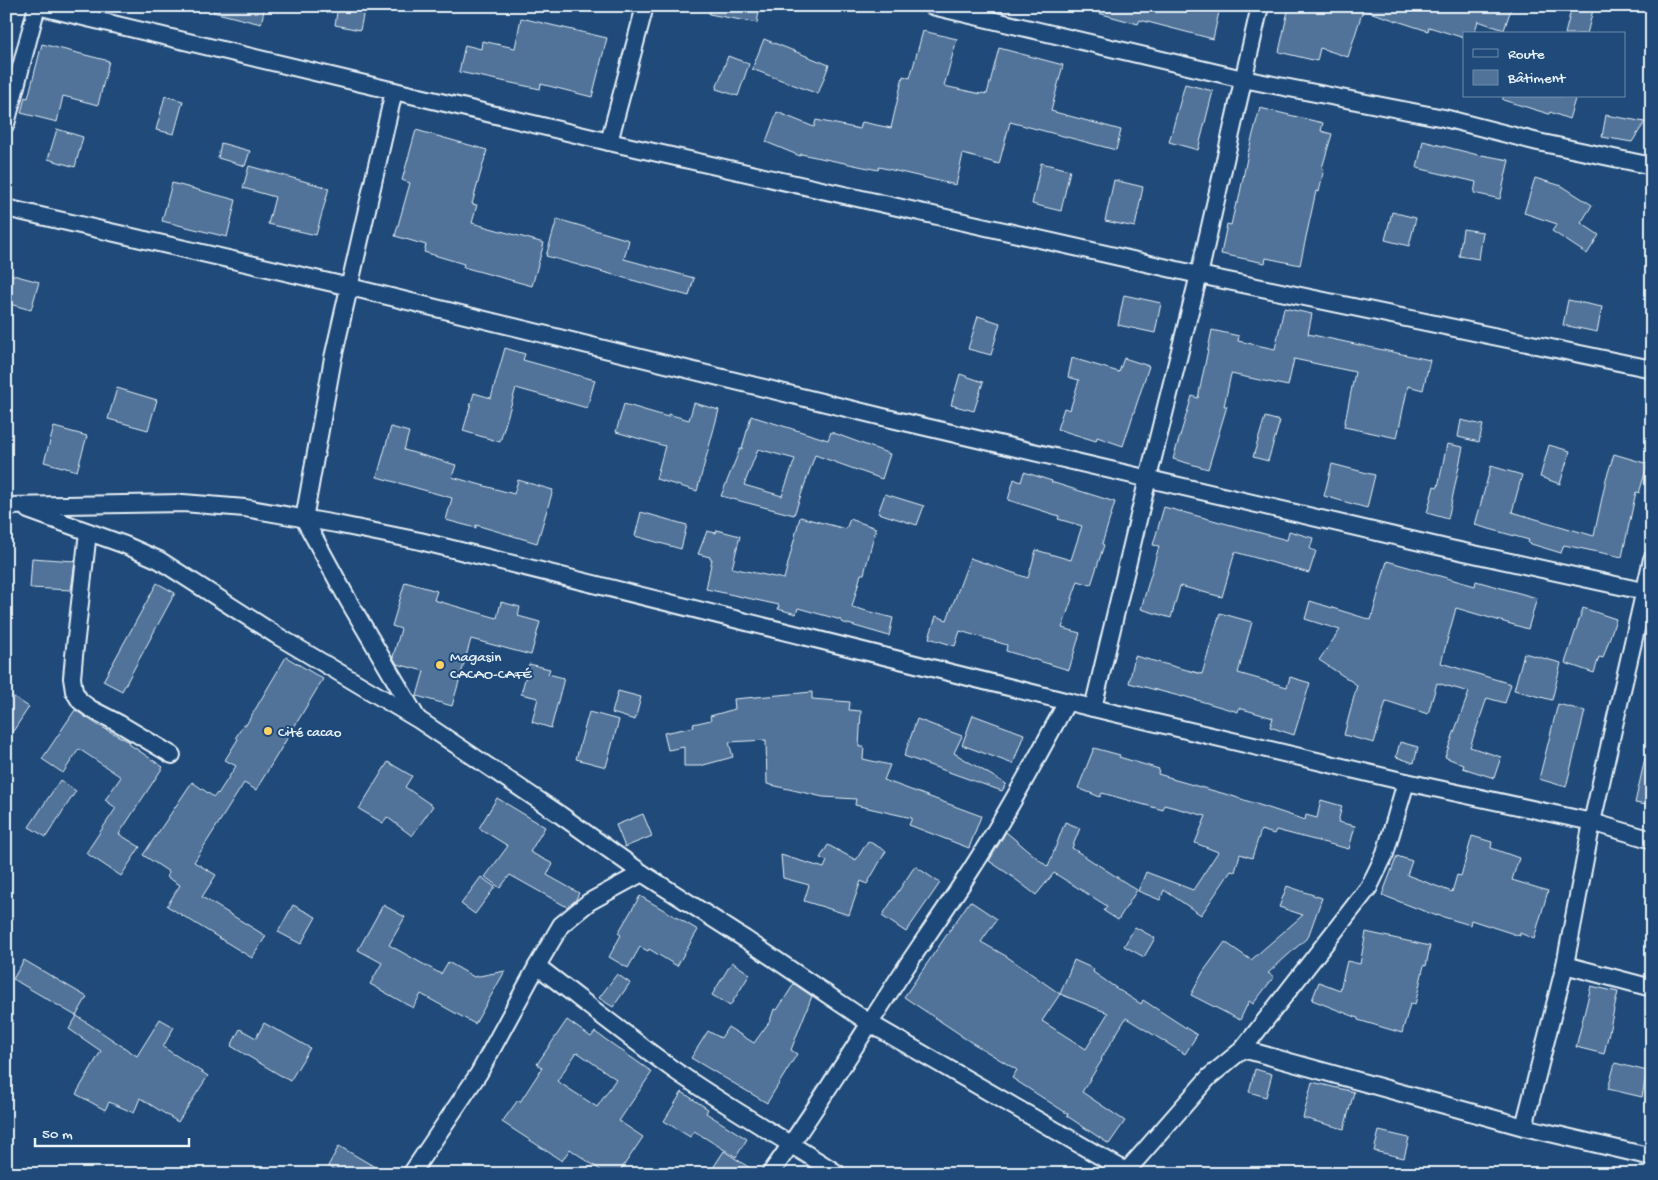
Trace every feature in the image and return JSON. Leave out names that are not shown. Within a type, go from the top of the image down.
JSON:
[{"type":"street","points":[[6,124],[37,6],[609,142],[1199,275],[1652,370]]},
{"type":"street","points":[[609,142],[645,6]]},
{"type":"street","points":[[932,6],[1243,79],[1444,118],[1538,142],[1652,166]]},
{"type":"street","points":[[1093,708],[1199,275],[1260,6]]},
{"type":"street","points":[[394,91],[333,358],[304,519],[348,600],[419,720]]},
{"type":"street","points":[[6,208],[350,287],[887,418],[1446,548],[1648,592]]},
{"type":"street","points":[[13,506],[183,503],[245,508],[336,524],[420,542],[1067,702],[1406,782],[1592,822],[1652,840]]},
{"type":"street","points":[[13,506],[88,532],[159,560],[276,635],[419,720],[559,814],[642,873],[745,939],[871,1024],[1127,1173],[1209,1076],[1243,1049],[1369,887],[1385,854],[1406,782]]},
{"type":"street","points":[[88,532],[72,678],[74,691],[80,701],[172,755]]},
{"type":"street","points":[[1524,1127],[1564,965],[1592,822],[1648,592],[1652,559]]},
{"type":"street","points":[[770,1174],[792,1144],[871,1024],[907,965],[970,872],[1013,801],[1067,702]]},
{"type":"street","points":[[411,1174],[479,1073],[537,966],[562,925],[589,902],[642,873]]},
{"type":"street","points":[[1564,965],[1652,988]]},
{"type":"street","points":[[537,966],[674,1070],[738,1113],[792,1144],[838,1174]]},
{"type":"street","points":[[1243,1049],[1524,1127],[1652,1157]]},
{"type":"building","points":[[214,6],[265,6],[261,24],[213,12]]},
{"type":"building","points":[[338,6],[365,6],[360,30],[335,25]]},
{"type":"building","points":[[710,6],[760,6],[757,23],[709,14]]},
{"type":"building","points":[[1092,6],[1195,6],[1219,12],[1213,39],[1140,20],[1138,24],[1091,11]]},
{"type":"building","points":[[1289,6],[1512,6],[1504,30],[1478,21],[1475,32],[1463,32],[1463,38],[1429,27],[1428,31],[1363,10],[1348,57],[1320,48],[1317,61],[1279,52]]},
{"type":"building","points":[[1572,6],[1594,6],[1588,32],[1566,32]]},
{"type":"building","points":[[521,18],[607,38],[592,97],[541,84],[540,89],[459,72],[465,45],[481,49],[482,41],[515,48]]},
{"type":"building","points":[[923,31],[957,39],[944,86],[987,94],[999,48],[1063,65],[1051,111],[1121,130],[1116,150],[1010,122],[999,164],[963,154],[956,185],[879,167],[878,170],[801,154],[800,156],[766,142],[777,112],[814,127],[816,120],[860,129],[862,122],[891,128],[903,76],[910,78]]},
{"type":"building","points":[[764,39],[829,65],[818,94],[752,69]]},
{"type":"building","points":[[42,44],[109,61],[98,105],[63,96],[57,122],[21,113],[25,97],[28,98]]},
{"type":"building","points":[[728,56],[749,64],[738,96],[716,89]]},
{"type":"building","points":[[1185,84],[1213,91],[1198,150],[1169,142]]},
{"type":"building","points":[[165,96],[183,101],[174,134],[156,130]]},
{"type":"building","points":[[1503,98],[1575,98],[1569,119],[1503,100]]},
{"type":"building","points":[[1260,108],[1323,123],[1321,131],[1332,134],[1322,168],[1324,169],[1319,192],[1316,191],[1300,265],[1266,258],[1265,263],[1221,254],[1227,224],[1231,225],[1236,203],[1238,203],[1248,153]]},
{"type":"building","points":[[1606,115],[1645,122],[1632,142],[1602,137]]},
{"type":"building","points":[[57,129],[83,137],[75,167],[48,159]]},
{"type":"building","points":[[416,130],[487,150],[472,204],[477,205],[472,223],[544,243],[532,286],[463,267],[464,264],[424,252],[426,245],[395,236],[410,183],[402,180]]},
{"type":"building","points":[[1423,141],[1482,156],[1509,160],[1500,199],[1474,193],[1476,182],[1417,168]]},
{"type":"building","points":[[221,143],[250,151],[245,166],[218,158]]},
{"type":"building","points":[[1041,163],[1070,170],[1061,211],[1032,204]]},
{"type":"building","points":[[249,166],[329,188],[316,235],[268,224],[275,197],[243,188]]},
{"type":"building","points":[[1535,178],[1562,186],[1592,205],[1581,223],[1599,235],[1587,254],[1552,231],[1557,224],[1524,213]]},
{"type":"building","points":[[1114,180],[1143,187],[1135,227],[1105,221]]},
{"type":"building","points":[[172,183],[236,200],[227,237],[162,221]]},
{"type":"building","points":[[1392,212],[1416,218],[1409,246],[1385,240]]},
{"type":"building","points":[[557,219],[629,240],[624,259],[694,278],[689,296],[546,256]]},
{"type":"building","points":[[1463,229],[1483,232],[1479,259],[1459,256]]},
{"type":"building","points":[[6,273],[39,282],[31,310],[6,303]]},
{"type":"building","points":[[1124,295],[1161,303],[1155,333],[1118,325]]},
{"type":"building","points":[[1568,300],[1602,307],[1597,332],[1563,325]]},
{"type":"building","points":[[1284,308],[1312,314],[1308,334],[1430,360],[1423,390],[1408,386],[1397,438],[1344,427],[1355,372],[1294,359],[1288,386],[1231,374],[1224,406],[1227,406],[1208,469],[1173,459],[1192,396],[1198,398],[1212,330],[1239,336],[1238,341],[1275,349]]},
{"type":"building","points":[[978,316],[1000,323],[991,355],[968,349]]},
{"type":"building","points":[[505,348],[525,354],[523,360],[595,380],[587,408],[516,388],[500,442],[463,431],[474,393],[491,398]]},
{"type":"building","points":[[1072,358],[1119,372],[1124,358],[1149,366],[1123,446],[1097,437],[1096,441],[1057,429],[1064,408],[1070,410],[1079,380],[1068,377]]},
{"type":"building","points":[[960,374],[983,382],[974,411],[951,405]]},
{"type":"building","points":[[117,388],[157,400],[148,430],[108,419]]},
{"type":"building","points":[[694,403],[719,410],[697,491],[656,479],[665,446],[616,432],[624,404],[668,417],[668,414],[689,420]]},
{"type":"building","points":[[751,416],[828,440],[831,432],[890,454],[882,479],[815,455],[794,515],[721,496],[740,449],[742,449]],"holes":[[[758,449],[795,459],[782,496],[744,485]]]},
{"type":"building","points":[[1265,417],[1280,421],[1268,461],[1253,457]]},
{"type":"building","points":[[1461,420],[1483,425],[1479,442],[1458,437]]},
{"type":"building","points":[[54,427],[87,436],[77,471],[44,462]]},
{"type":"building","points":[[391,427],[409,432],[404,450],[456,465],[452,477],[514,494],[518,480],[553,490],[537,543],[476,525],[476,528],[446,520],[452,498],[377,477]]},
{"type":"building","points":[[1447,444],[1463,447],[1448,519],[1427,513],[1434,486],[1438,487]]},
{"type":"building","points":[[1549,445],[1570,451],[1560,484],[1540,477]]},
{"type":"building","points":[[1614,454],[1648,464],[1639,493],[1636,492],[1622,557],[1564,545],[1561,553],[1528,543],[1529,540],[1475,525],[1491,466],[1522,475],[1512,512],[1594,536],[1606,479]]},
{"type":"building","points":[[1332,464],[1375,475],[1367,508],[1324,496]]},
{"type":"building","points":[[1024,472],[1115,502],[1091,585],[1078,581],[1062,628],[1080,633],[1069,670],[1006,651],[1007,645],[960,631],[955,646],[929,638],[936,616],[947,620],[970,558],[1028,578],[1036,550],[1071,560],[1082,526],[1058,519],[1059,516],[1008,500],[1014,479],[1021,482]]},
{"type":"building","points":[[885,494],[924,506],[917,525],[878,513]]},
{"type":"building","points":[[1164,507],[1287,540],[1289,531],[1313,538],[1310,549],[1316,551],[1309,573],[1235,552],[1222,597],[1180,586],[1171,618],[1141,609],[1159,546],[1153,545]]},
{"type":"building","points":[[641,512],[687,525],[681,549],[635,536]]},
{"type":"building","points":[[800,517],[846,529],[850,519],[876,528],[864,574],[861,574],[852,607],[893,618],[889,636],[798,608],[796,614],[778,609],[779,605],[706,589],[712,559],[698,554],[707,531],[716,533],[717,530],[740,536],[732,568],[784,579]]},
{"type":"building","points":[[32,558],[75,561],[71,590],[30,588]]},
{"type":"building","points":[[1387,561],[1475,586],[1476,581],[1537,598],[1528,629],[1456,608],[1441,663],[1511,684],[1505,703],[1487,698],[1470,747],[1501,757],[1494,778],[1463,768],[1464,765],[1445,757],[1469,692],[1437,683],[1428,714],[1386,701],[1374,743],[1344,735],[1357,685],[1319,660],[1340,630],[1305,619],[1310,601],[1371,620]]},
{"type":"building","points":[[405,582],[437,591],[434,600],[497,618],[501,602],[520,607],[518,616],[540,622],[531,655],[471,639],[452,706],[417,696],[424,671],[397,664],[393,657],[401,629],[392,626]]},
{"type":"building","points":[[157,583],[175,593],[122,691],[103,681]]},
{"type":"building","points":[[1583,608],[1616,619],[1603,658],[1599,657],[1594,673],[1565,663]]},
{"type":"building","points":[[1220,613],[1252,622],[1238,673],[1287,687],[1290,677],[1310,683],[1294,735],[1270,727],[1273,718],[1239,708],[1238,712],[1129,683],[1135,656],[1202,674]]},
{"type":"building","points":[[1524,653],[1561,663],[1552,700],[1514,690]]},
{"type":"building","points":[[286,657],[323,679],[256,790],[244,783],[194,862],[216,875],[202,897],[266,936],[252,958],[167,906],[180,885],[167,877],[169,872],[143,855],[192,782],[214,797],[218,794],[236,766],[225,760],[238,739],[236,737],[244,724],[246,725]]},
{"type":"building","points":[[529,664],[550,669],[548,674],[564,678],[551,728],[532,722],[538,698],[521,694]]},
{"type":"building","points":[[618,691],[641,697],[635,720],[612,713]]},
{"type":"building","points":[[6,692],[29,707],[6,742]]},
{"type":"building","points":[[812,692],[812,699],[850,702],[849,710],[861,711],[859,747],[864,747],[863,759],[890,765],[884,780],[981,816],[969,848],[909,825],[912,818],[855,805],[856,799],[823,797],[767,784],[766,740],[729,742],[733,757],[700,766],[684,766],[684,747],[668,750],[664,733],[694,727],[693,724],[711,720],[710,716],[735,709],[734,699]]},
{"type":"building","points":[[1558,704],[1585,711],[1566,787],[1539,779]]},
{"type":"building","points":[[75,710],[130,742],[129,744],[163,767],[119,834],[140,847],[121,876],[86,853],[116,808],[105,800],[121,777],[79,749],[63,773],[42,759]]},
{"type":"building","points":[[589,712],[619,720],[606,767],[576,759]]},
{"type":"building","points":[[973,715],[1024,734],[1013,764],[962,745]]},
{"type":"building","points":[[917,719],[962,736],[954,753],[1006,784],[1002,791],[904,756]]},
{"type":"building","points":[[1400,742],[1418,747],[1414,763],[1396,757]]},
{"type":"building","points":[[1094,748],[1159,769],[1158,774],[1172,779],[1305,820],[1306,815],[1317,818],[1321,800],[1342,806],[1338,822],[1355,826],[1349,849],[1276,830],[1274,834],[1261,830],[1252,858],[1240,854],[1235,872],[1231,871],[1201,915],[1164,890],[1160,900],[1138,891],[1146,872],[1193,890],[1218,852],[1195,843],[1206,816],[1164,805],[1163,810],[1102,793],[1100,797],[1078,788]]},
{"type":"building","points":[[1645,758],[1652,759],[1652,806],[1635,803]]},
{"type":"building","points":[[388,762],[412,776],[405,787],[433,806],[412,836],[387,817],[383,823],[359,809]]},
{"type":"building","points":[[60,780],[76,791],[46,837],[29,827]]},
{"type":"building","points":[[497,798],[545,827],[530,852],[553,864],[547,875],[579,893],[575,901],[567,907],[510,875],[500,888],[485,877],[508,846],[479,828]]},
{"type":"building","points":[[643,814],[652,836],[625,847],[616,825]]},
{"type":"building","points":[[1065,822],[1080,828],[1072,848],[1137,890],[1118,920],[1104,911],[1107,906],[1054,873],[1036,895],[989,861],[1006,832],[1048,867]]},
{"type":"building","points":[[1472,836],[1492,842],[1491,848],[1519,858],[1512,880],[1548,891],[1534,939],[1520,933],[1520,936],[1471,920],[1470,925],[1437,916],[1382,895],[1397,856],[1412,861],[1407,875],[1452,892],[1457,875],[1461,876]]},
{"type":"building","points":[[868,841],[886,851],[867,884],[861,881],[849,915],[804,901],[809,885],[783,878],[781,855],[824,868],[827,861],[820,858],[828,845],[856,860]]},
{"type":"building","points":[[915,866],[940,883],[906,932],[882,916]]},
{"type":"building","points":[[481,877],[495,887],[475,914],[461,904]]},
{"type":"building","points":[[1287,886],[1322,898],[1308,937],[1268,973],[1274,977],[1253,1004],[1249,1001],[1240,1020],[1191,995],[1203,972],[1225,942],[1251,960],[1303,915],[1279,907]]},
{"type":"building","points":[[640,896],[698,930],[677,966],[649,949],[648,951],[640,947],[628,968],[609,957],[621,935],[618,933]]},
{"type":"building","points":[[970,901],[997,919],[981,942],[1006,956],[1060,994],[1074,960],[1094,969],[1093,972],[1122,992],[1141,1004],[1143,1000],[1197,1035],[1185,1054],[1126,1018],[1082,1092],[1125,1121],[1109,1144],[1067,1116],[1068,1114],[1012,1078],[1017,1070],[961,1036],[904,997]],"holes":[[[1060,994],[1108,1013],[1086,1049],[1042,1021]]]},
{"type":"building","points":[[293,905],[316,917],[301,944],[278,932]]},
{"type":"building","points":[[383,905],[405,917],[389,945],[441,974],[448,962],[474,977],[505,971],[475,1024],[421,994],[413,1008],[370,984],[382,963],[358,950]]},
{"type":"building","points":[[1135,927],[1155,938],[1144,957],[1124,946]]},
{"type":"building","points":[[1366,932],[1430,946],[1415,1005],[1410,1004],[1402,1033],[1358,1020],[1358,1018],[1312,1000],[1319,982],[1340,990],[1347,961],[1360,964]]},
{"type":"building","points":[[24,960],[87,997],[76,1016],[13,979]]},
{"type":"building","points":[[732,962],[750,974],[730,1006],[712,995]]},
{"type":"building","points":[[617,974],[630,983],[613,1007],[599,998]]},
{"type":"building","points":[[794,984],[812,996],[791,1050],[797,1054],[767,1103],[691,1058],[708,1031],[721,1038],[728,1027],[754,1043],[770,1021],[774,1009],[777,1010]]},
{"type":"building","points":[[1591,986],[1618,992],[1604,1054],[1576,1047]]},
{"type":"building","points":[[77,1016],[137,1056],[160,1019],[174,1027],[163,1047],[208,1076],[178,1122],[140,1098],[134,1113],[109,1102],[105,1110],[76,1094],[101,1051],[69,1029]]},
{"type":"building","points":[[567,1020],[591,1037],[595,1032],[652,1072],[619,1121],[643,1137],[618,1174],[606,1174],[570,1149],[562,1161],[502,1122],[518,1100],[520,1102],[542,1068],[537,1064]],"holes":[[[577,1052],[616,1079],[597,1107],[557,1081]]]},
{"type":"building","points":[[264,1023],[310,1048],[290,1081],[231,1046],[240,1029],[256,1038]]},
{"type":"building","points":[[1615,1063],[1647,1071],[1642,1097],[1608,1089]]},
{"type":"building","points":[[1255,1069],[1272,1074],[1266,1097],[1249,1092]]},
{"type":"building","points":[[1312,1082],[1354,1092],[1344,1129],[1303,1118]]},
{"type":"building","points":[[682,1092],[708,1109],[706,1113],[747,1139],[736,1157],[694,1131],[690,1137],[664,1121]]},
{"type":"building","points":[[1379,1131],[1409,1138],[1404,1158],[1374,1151]]},
{"type":"building","points":[[339,1146],[387,1174],[342,1174],[328,1166]]},
{"type":"building","points":[[724,1151],[759,1174],[709,1174]]},
{"type":"place","name":"Magasin CACAO-CAFÉ","points":[[440,665]]},
{"type":"place","name":"Cité cacao","points":[[268,731]]}]
